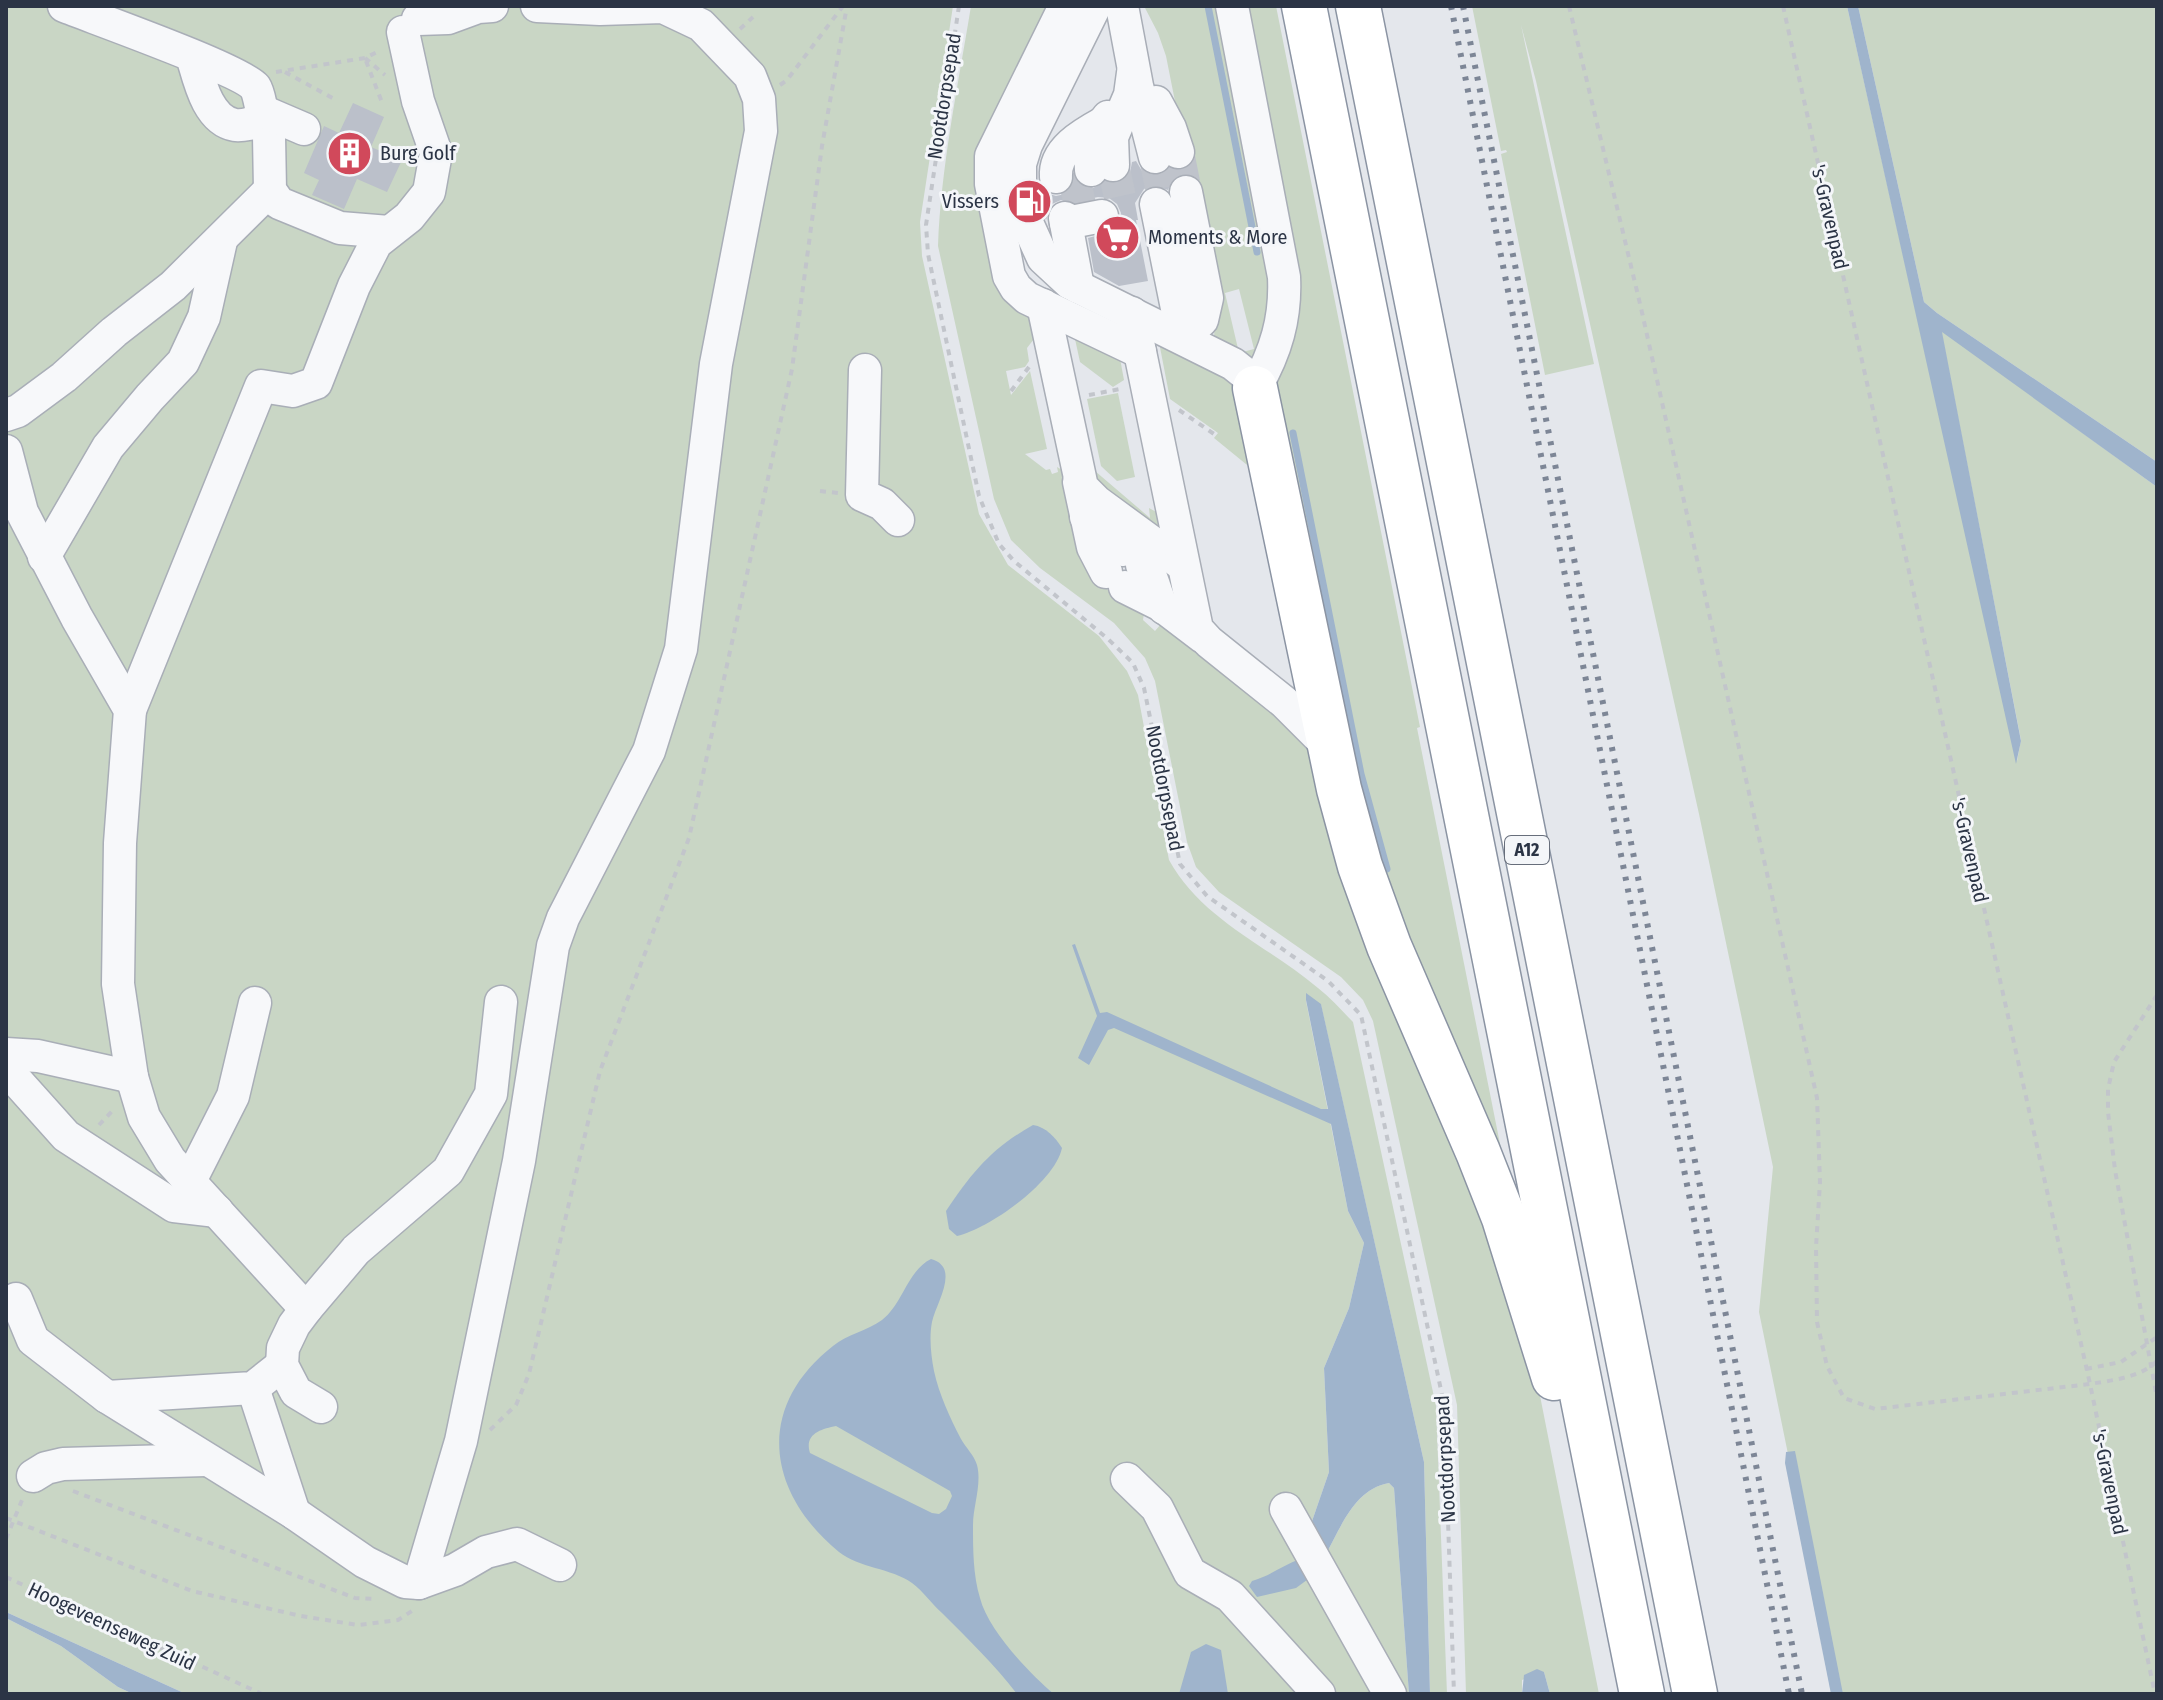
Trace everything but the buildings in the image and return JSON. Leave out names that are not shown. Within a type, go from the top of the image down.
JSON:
[{"type":"highway","name":"A12","points":[[1304,6],[1642,1694]]},
{"type":"highway","name":"A12","points":[[1358,6],[1695,1694]]},
{"type":"highway","name":"A12","points":[[1255,388],[1351,835],[1371,900],[1504,1218],[1628,1618]]},
{"type":"lane","points":[[64,6],[242,78],[255,88],[262,111],[269,136],[270,190],[279,203],[340,228],[389,232]]},
{"type":"lane","points":[[306,1309],[170,1160],[144,1117],[132,1077],[118,984],[120,843],[130,710],[261,386],[293,391],[316,383],[354,286],[376,243],[409,217],[429,192],[436,153],[418,101],[410,26],[492,6]]},
{"type":"lane","points":[[420,1580],[461,1441],[470,1399],[519,1161],[553,946],[563,918],[649,751],[681,649],[716,364],[761,131],[759,99],[750,76],[701,25],[663,7],[600,9],[537,6]]},
{"type":"lane","points":[[1065,6],[997,140],[990,162],[992,191],[1010,279],[1019,292],[1140,352]]},
{"type":"lane","points":[[1095,6],[1034,128],[1020,164],[1096,169],[1165,117],[1132,62]]},
{"type":"lane","points":[[1096,169],[1130,95],[1134,75],[1122,6]]},
{"type":"lane","points":[[1232,6],[1284,277],[1283,321],[1270,359],[1255,388]]},
{"type":"lane","points":[[192,56],[204,94],[220,119],[236,126],[254,123],[262,111]]},
{"type":"lane","points":[[1096,169],[1132,131],[1135,87],[1132,62]]},
{"type":"lane","points":[[1096,169],[1058,163],[1066,149],[1103,123],[1130,95]]},
{"type":"lane","points":[[262,111],[304,129]]},
{"type":"lane","points":[[6,415],[18,411],[64,377],[114,332],[173,286],[270,190]]},
{"type":"lane","points":[[1160,201],[1207,301],[1199,325],[1183,338]]},
{"type":"lane","points":[[1075,218],[1043,258],[1062,277],[1240,369],[1255,388]]},
{"type":"lane","points":[[44,557],[108,447],[183,362],[204,317],[221,241]]},
{"type":"lane","points":[[1043,305],[1097,559],[1124,569],[1151,574],[1164,608],[1284,702],[1330,748]]},
{"type":"lane","points":[[1132,313],[1195,625],[1209,642]]},
{"type":"lane","points":[[865,370],[862,495],[882,504],[898,520]]},
{"type":"lane","points":[[6,451],[22,512],[130,710]]},
{"type":"lane","points":[[1076,471],[1082,487],[1093,498],[1183,565]]},
{"type":"lane","points":[[321,1407],[296,1392],[282,1365],[283,1348],[294,1325],[356,1250],[448,1171],[491,1094],[501,1002]]},
{"type":"lane","points":[[190,1181],[233,1096],[255,1003]]},
{"type":"lane","points":[[6,1054],[38,1056],[132,1077]]},
{"type":"lane","points":[[6,1069],[66,1136],[174,1206],[217,1211]]},
{"type":"lane","points":[[261,1259],[267,1294]]},
{"type":"lane","points":[[16,1299],[33,1340],[107,1397],[294,1513],[365,1562],[420,1580],[486,1552],[517,1544],[560,1565]]},
{"type":"lane","points":[[107,1397],[253,1388],[282,1365]]},
{"type":"lane","points":[[253,1388],[294,1513]]},
{"type":"lane","points":[[33,1476],[46,1468],[63,1464],[206,1460]]},
{"type":"lane","points":[[1127,1479],[1157,1508],[1190,1573],[1230,1596],[1319,1694]]},
{"type":"lane","points":[[1286,1509],[1390,1694]]},
{"type":"path","points":[[759,99],[787,80],[845,6]]},
{"type":"path","points":[[485,1435],[516,1405],[529,1374],[600,1071],[689,838],[792,369],[822,146],[845,6]]},
{"type":"path","name":"Nootdorpsepad","points":[[959,6],[926,225],[928,254],[979,496],[999,544],[1014,561],[1133,663],[1144,688],[1180,864],[1207,896],[1328,981],[1361,1015],[1444,1404],[1454,1694]]},
{"type":"path","points":[[1569,6],[1641,308],[1817,1098],[1820,1182],[1816,1247],[1817,1322],[1827,1366],[1844,1398],[1875,1409],[2122,1379],[2151,1367],[2157,1361]]},
{"type":"path","name":"'s-Gravenpad","points":[[1783,6],[2090,1384],[2155,1694]]},
{"type":"path","points":[[242,78],[365,58],[383,105]]},
{"type":"path","points":[[283,71],[336,100]]},
{"type":"path","points":[[1011,391],[1033,362]]},
{"type":"path","points":[[2157,995],[2114,1062],[2108,1089],[2115,1170],[2157,1398]]},
{"type":"path","points":[[2086,1369],[2121,1362],[2157,1337]]},
{"type":"path","points":[[6,1539],[33,1476],[355,1598],[393,1601],[420,1580]]},
{"type":"path","points":[[6,1518],[192,1591],[301,1616],[358,1625],[398,1620],[418,1606],[420,1580]]},
{"type":"path","name":"Hoogeveenseweg Zuid","points":[[6,1577],[262,1694]]},
{"type":"green space","points":[[6,6],[953,6],[920,222],[922,256],[979,514],[1008,565],[1099,636],[1127,671],[1138,695],[1169,860],[1183,881],[1217,916],[1318,988],[1353,1022],[1436,1406],[1447,1694],[1430,1694],[1424,1462],[1321,1005],[1306,994],[1348,1211],[1364,1243],[1349,1308],[1324,1368],[1329,1472],[1310,1527],[1327,1552],[1358,1500],[1389,1483],[1394,1488],[1409,1694],[186,1694],[6,1612]]},
{"type":"green space","points":[[971,6],[1055,6],[989,137],[1034,339],[1027,348],[1029,361],[1025,367],[1006,371],[1011,395],[1030,371],[1047,449],[1025,454],[1046,470],[1050,469],[1052,474],[1058,472],[1057,467],[1069,474],[1088,575],[1144,614],[1143,620],[1155,631],[1161,624],[1290,722],[1316,759],[1527,1330],[1599,1694],[1550,1694],[1544,1672],[1522,1680],[1522,1694],[1466,1694],[1457,1405],[1373,1021],[1363,1000],[1341,977],[1219,892],[1196,867],[1187,842],[1155,681],[1145,658],[1114,623],[1040,568],[1011,540],[994,499],[938,246],[946,156]]},
{"type":"green space","points":[[1144,6],[1224,6],[1275,313],[1253,367],[1214,337],[1216,308],[1166,56]],"holes":[[[1239,289],[1254,349],[1239,353],[1225,293]]]},
{"type":"green space","points":[[1240,6],[1276,6],[1515,1219],[1402,959],[1270,405],[1288,339]]},
{"type":"green space","points":[[1472,6],[1847,6],[2017,761],[2021,740],[1941,330],[2157,487],[2157,1694],[1837,1694],[1759,1312],[1773,1167],[1699,814],[1521,25],[1594,364],[1545,375],[1501,154],[1507,152],[1501,151]]},
{"type":"green space","points":[[1858,6],[2157,6],[2157,462],[1924,302]]},
{"type":"green space","points":[[1073,330],[1119,353],[1124,380],[1113,387],[1080,362]]},
{"type":"green space","points":[[1158,337],[1231,373],[1252,469],[1214,438],[1218,433],[1170,399]]},
{"type":"green space","points":[[1118,393],[1135,477],[1117,481],[1101,466],[1087,399]]},
{"type":"green space","points":[[1095,471],[1150,518],[1149,508],[1160,514],[1165,535],[1099,492]]},
{"type":"green space","points":[[6,1618],[61,1646],[118,1687],[133,1694],[6,1694]]},
{"type":"water","points":[[1847,6],[1858,6],[1924,302],[2157,462],[2157,487],[1942,332],[2021,741],[2016,764]]},
{"type":"water","points":[[1075,944],[1100,1013],[1107,1012],[1321,1109],[1328,1109],[1306,993],[1321,1004],[1424,1462],[1430,1694],[1409,1694],[1394,1488],[1389,1483],[1377,1487],[1358,1500],[1327,1552],[1310,1527],[1329,1472],[1324,1368],[1349,1308],[1364,1243],[1348,1211],[1331,1124],[1114,1028],[1108,1030],[1089,1065],[1078,1058],[1097,1016],[1072,945]]},
{"type":"water","points":[[1033,1125],[1050,1133],[1062,1148],[1057,1161],[1019,1202],[986,1224],[957,1236],[949,1229],[946,1211],[994,1152]]},
{"type":"water","points":[[931,1259],[940,1263],[946,1277],[932,1322],[931,1353],[945,1406],[977,1465],[973,1543],[980,1598],[1000,1637],[1054,1694],[1017,1694],[916,1586],[895,1574],[839,1552],[796,1503],[784,1477],[779,1449],[781,1422],[791,1395],[808,1370],[833,1346],[882,1320],[923,1264]],"holes":[[[836,1426],[950,1491],[952,1496],[946,1509],[939,1514],[932,1513],[810,1453],[809,1441],[820,1431]]]},
{"type":"water","points":[[1795,1451],[1843,1694],[1831,1694],[1785,1463],[1786,1452]]},
{"type":"water","points":[[1300,1559],[1311,1577],[1296,1588],[1257,1597],[1249,1586],[1252,1581]]},
{"type":"water","points":[[6,1612],[186,1694],[133,1694],[118,1687],[61,1646],[6,1618]]},
{"type":"water","points":[[1206,1644],[1221,1650],[1228,1694],[1179,1694],[1191,1652]]},
{"type":"water","points":[[1537,1669],[1544,1672],[1550,1694],[1522,1694],[1524,1675]]},
{"type":"waterway","points":[[1208,6],[1257,252]]},
{"type":"waterway","points":[[1293,433],[1361,774],[1387,869]]},
{"type":"tunnel","points":[[1178,152],[1186,192]]},
{"type":"tunnel","points":[[1155,157],[1163,197]]},
{"type":"tunnel","points":[[1113,165],[1123,211]]},
{"type":"tunnel","points":[[1073,173],[1082,214]]},
{"type":"tunnel","points":[[1020,185],[1028,225]]},
{"type":"railway","points":[[1451,6],[1789,1694]]},
{"type":"railway","points":[[1463,6],[1802,1694]]},
{"type":"place","name":"Burg Golf","points":[[349,153]]},
{"type":"place","name":"Vissers","points":[[1030,201]]},
{"type":"place","name":"Moments & More","points":[[1117,237]]}]
